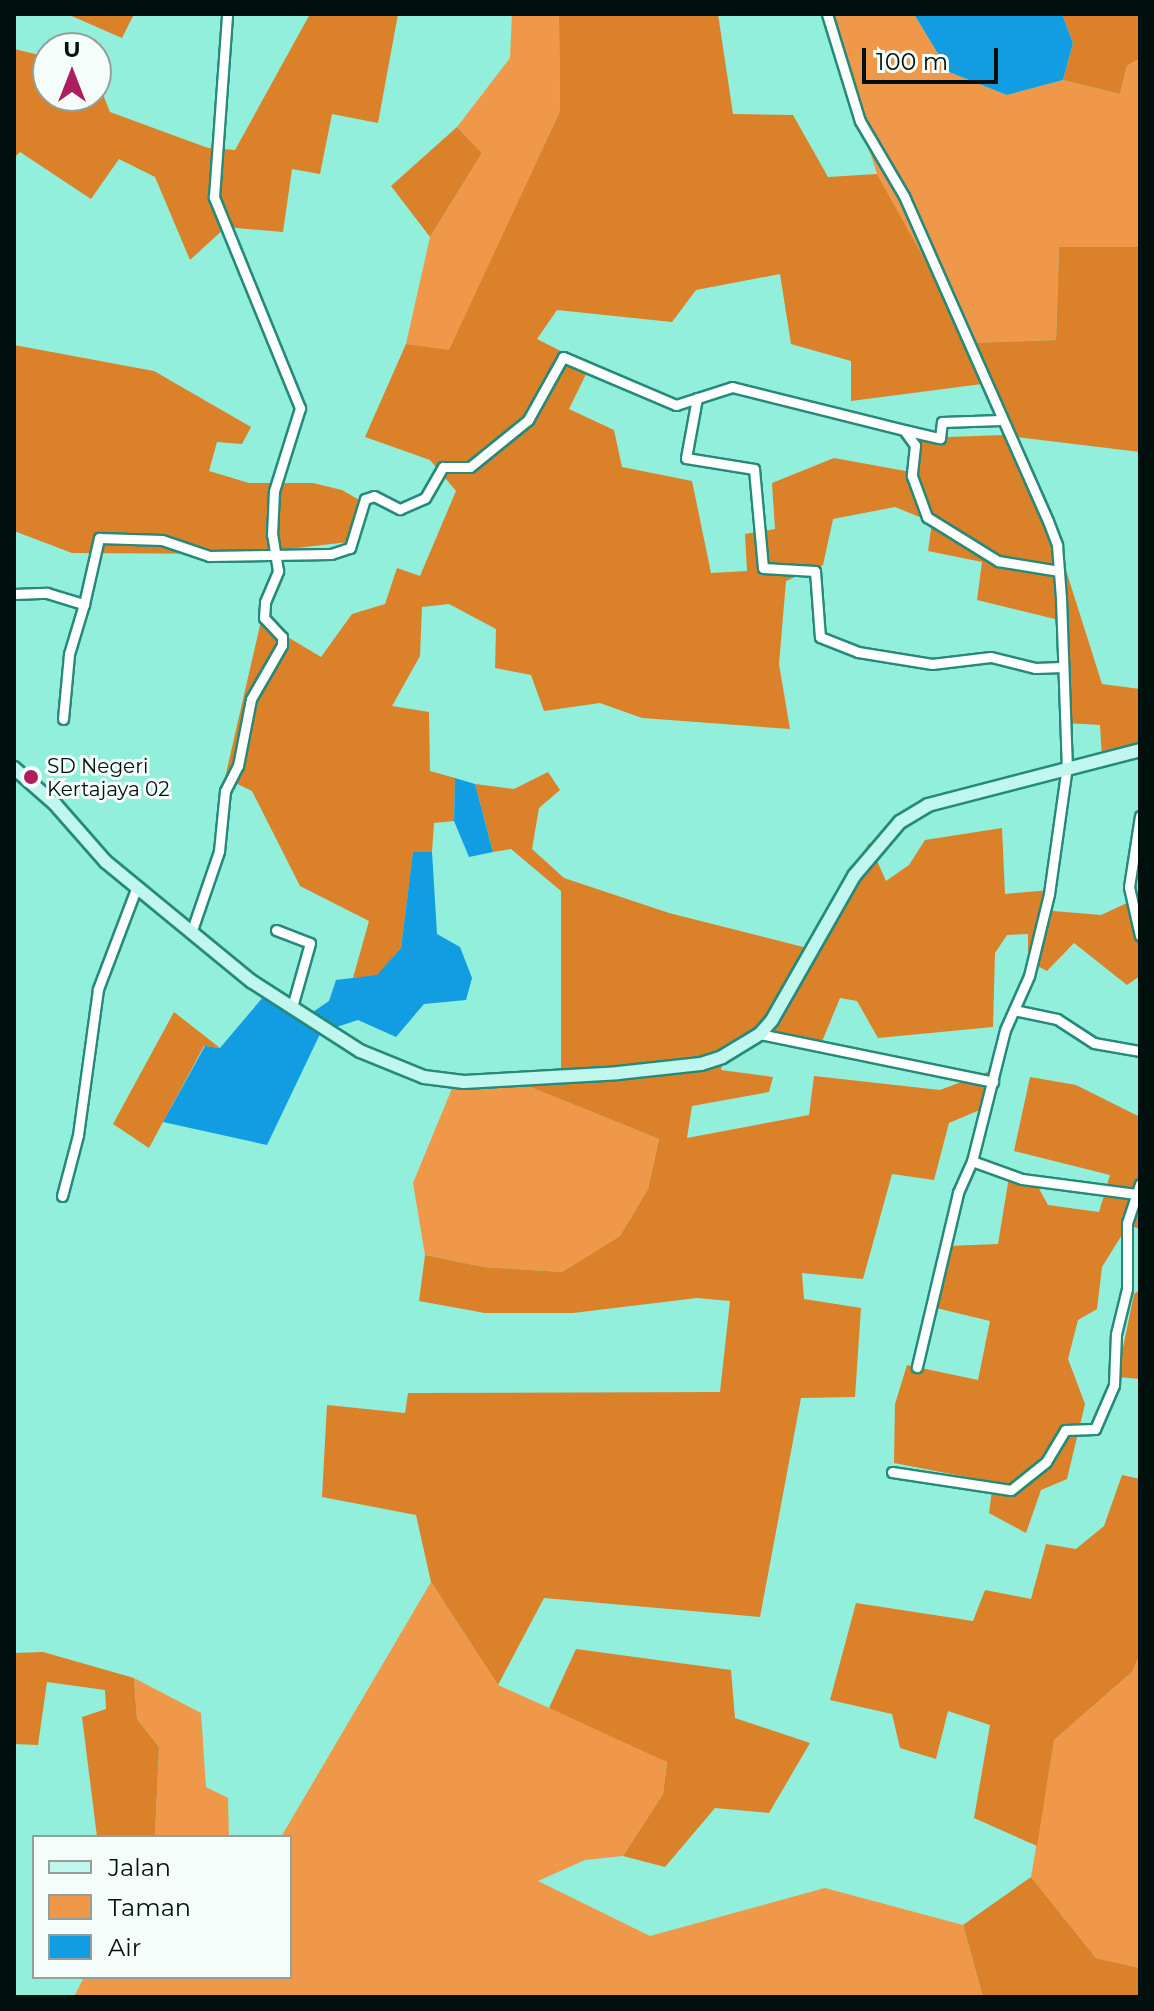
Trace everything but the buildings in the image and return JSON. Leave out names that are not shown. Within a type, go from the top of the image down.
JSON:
[{"type":"street","points":[[191,933],[219,851],[225,791],[238,766],[251,699],[282,645],[282,637],[264,618],[278,552],[272,535],[274,491],[300,408],[214,197],[227,14]]},
{"type":"street","points":[[827,14],[860,121],[910,210],[1052,533],[1059,571],[1067,766],[1049,894],[1029,976],[1014,1010],[972,1161],[958,1193],[917,1367]]},
{"type":"street","points":[[63,719],[69,654],[99,538],[162,540],[209,556],[278,552],[331,554],[350,548],[365,499],[374,496],[400,509],[425,498],[443,467],[470,467],[528,420],[563,357],[676,405],[732,387],[940,438],[942,422],[1001,420]]},
{"type":"street","points":[[697,398],[686,458],[754,469],[763,568],[815,571],[820,637],[858,652],[932,664],[991,657],[1035,668],[1062,667]]},
{"type":"street","points":[[904,430],[915,445],[912,476],[927,517],[998,561],[1059,571]]},
{"type":"street","points":[[14,594],[47,593],[84,604]]},
{"type":"street","points":[[14,768],[136,889],[292,1007],[360,1051],[448,1082],[701,1064],[760,1034],[854,876],[900,822],[928,805],[1022,784],[1067,766],[1140,750]]},
{"type":"street","points":[[1140,816],[1129,887],[1140,936]]},
{"type":"street","points":[[62,1196],[78,1135],[98,989],[136,889]]},
{"type":"street","points":[[276,930],[310,943],[292,1007]]},
{"type":"street","points":[[1014,1010],[1057,1019],[1094,1043],[1140,1051]]},
{"type":"street","points":[[760,1034],[993,1082]]},
{"type":"street","points":[[892,1472],[1011,1490],[1046,1462],[1065,1430],[1095,1429],[1114,1385],[1116,1334],[1127,1289],[1124,1247],[1138,1189],[1022,1179],[972,1161]]},
{"type":"green space","points":[[512,14],[559,14],[560,111],[449,351],[406,344],[430,237],[482,153],[457,127],[510,58]]},
{"type":"green space","points":[[826,14],[914,14],[949,72],[1007,95],[1063,80],[1120,94],[1127,66],[1140,58],[1140,247],[1059,247],[1056,340],[970,343],[877,174]]},
{"type":"green space","points":[[518,1082],[659,1139],[648,1189],[620,1236],[562,1272],[484,1267],[425,1255],[413,1183],[453,1086]]},
{"type":"green space","points":[[431,1582],[498,1685],[667,1761],[663,1794],[623,1856],[585,1860],[538,1881],[650,1936],[825,1888],[963,1925],[983,1997],[74,1997],[83,1979],[292,1979],[292,1835],[282,1835]]},
{"type":"green space","points":[[1140,1654],[1140,1968],[1096,1958],[1031,1877],[1054,1740],[1132,1672]]},
{"type":"green space","points":[[134,1678],[201,1713],[206,1787],[228,1798],[229,1835],[155,1835],[159,1747],[137,1719]]},
{"type":"shaded area","points":[[67,14],[134,14],[122,38]]},
{"type":"shaded area","points":[[310,14],[398,14],[378,123],[332,114],[320,174],[292,169],[283,232],[226,227],[190,260],[155,177],[119,159],[91,199],[20,152],[14,158],[14,49],[32,53],[32,112],[110,112],[208,148],[235,150]]},
{"type":"shaded area","points":[[718,14],[733,114],[793,115],[828,177],[877,174],[971,343],[1056,340],[1059,247],[1140,247],[1140,452],[1008,436],[1058,545],[1102,684],[1140,689],[1140,748],[1102,759],[1100,725],[1066,723],[1055,619],[977,600],[982,562],[928,551],[932,522],[895,507],[833,519],[823,565],[786,581],[779,664],[790,729],[642,718],[600,703],[544,711],[531,675],[495,668],[496,629],[449,604],[422,607],[420,656],[392,706],[429,712],[430,771],[455,778],[454,821],[434,823],[432,852],[413,853],[401,948],[377,976],[353,978],[369,921],[300,886],[252,791],[225,778],[261,621],[321,657],[352,614],[385,604],[397,568],[420,576],[456,491],[430,460],[365,437],[406,344],[449,350],[560,111],[559,16]],"holes":[[[780,274],[791,344],[851,361],[851,401],[982,384],[1006,435],[917,438],[911,472],[834,458],[772,483],[775,529],[745,534],[747,571],[711,573],[692,481],[622,467],[614,430],[569,409],[590,366],[537,339],[557,310],[672,322],[696,290]]]},
{"type":"shaded area","points":[[1062,14],[1140,14],[1140,58],[1127,66],[1120,94],[1063,80],[1073,43]]},
{"type":"shaded area","points":[[457,127],[482,153],[430,237],[391,186]]},
{"type":"shaded area","points":[[14,345],[154,371],[251,427],[242,444],[217,442],[209,471],[249,483],[313,483],[342,490],[361,501],[357,541],[246,554],[72,553],[14,531]]},
{"type":"shaded area","points":[[548,772],[560,790],[539,808],[532,849],[564,878],[669,913],[811,949],[869,843],[886,881],[909,865],[925,840],[1002,828],[1005,894],[1050,890],[1053,911],[1101,915],[1140,897],[1140,976],[1127,985],[1074,943],[1047,971],[1028,961],[1028,934],[1007,935],[995,953],[993,1027],[878,1038],[857,1001],[840,998],[821,1044],[746,1036],[725,1049],[721,1070],[773,1077],[769,1092],[692,1106],[687,1138],[809,1115],[814,1076],[940,1090],[993,1070],[982,1109],[949,1123],[934,1180],[892,1174],[863,1279],[802,1273],[804,1299],[861,1308],[855,1397],[801,1398],[760,1617],[544,1598],[498,1685],[431,1582],[416,1515],[322,1497],[327,1405],[405,1413],[408,1393],[720,1392],[730,1301],[697,1298],[573,1313],[485,1313],[419,1301],[425,1255],[484,1267],[562,1272],[620,1236],[648,1189],[659,1139],[518,1082],[561,1077],[561,891],[511,849],[493,852],[475,784],[514,789]]},
{"type":"shaded area","points":[[174,1012],[220,1048],[204,1046],[149,1148],[113,1124]]},
{"type":"shaded area","points":[[1030,1077],[1076,1085],[1140,1117],[1140,1229],[1128,1225],[1102,1267],[1097,1309],[1078,1320],[1068,1359],[1085,1404],[1067,1479],[1041,1490],[1026,1533],[989,1513],[993,1482],[894,1463],[895,1404],[907,1365],[978,1380],[990,1321],[932,1307],[948,1246],[998,1244],[1009,1177],[1037,1185],[1048,1205],[1099,1212],[1110,1175],[1014,1151]]},
{"type":"shaded area","points":[[1140,1290],[1140,1379],[1117,1377],[1134,1294]]},
{"type":"shaded area","points":[[1122,1475],[1140,1479],[1140,1654],[1132,1672],[1054,1740],[1037,1846],[974,1818],[990,1725],[948,1711],[936,1759],[900,1748],[892,1714],[830,1700],[856,1603],[973,1621],[985,1590],[1031,1599],[1046,1544],[1076,1549],[1104,1526]]},
{"type":"shaded area","points":[[576,1649],[731,1670],[735,1718],[810,1743],[769,1813],[715,1808],[665,1867],[623,1856],[663,1794],[667,1762],[549,1708]]},
{"type":"shaded area","points":[[43,1652],[134,1678],[137,1719],[159,1747],[155,1835],[97,1835],[82,1717],[106,1709],[105,1690],[47,1682],[38,1745],[14,1744],[14,1653]]},
{"type":"shaded area","points":[[1031,1877],[1096,1958],[1140,1968],[1140,1997],[983,1997],[963,1925]]},
{"type":"water","points":[[914,14],[1062,14],[1073,43],[1063,80],[1007,95],[949,72]]},
{"type":"water","points":[[455,778],[475,784],[493,852],[469,857],[454,821]]},
{"type":"water","points":[[413,852],[432,852],[437,934],[460,947],[472,978],[466,1000],[424,1004],[396,1037],[358,1020],[321,1032],[267,1145],[163,1122],[205,1046],[220,1048],[264,996],[304,1018],[329,1001],[336,980],[377,975],[401,948]]},
{"type":"place","name":"SD Negeri Kertajaya 02","points":[[31,777]]}]
